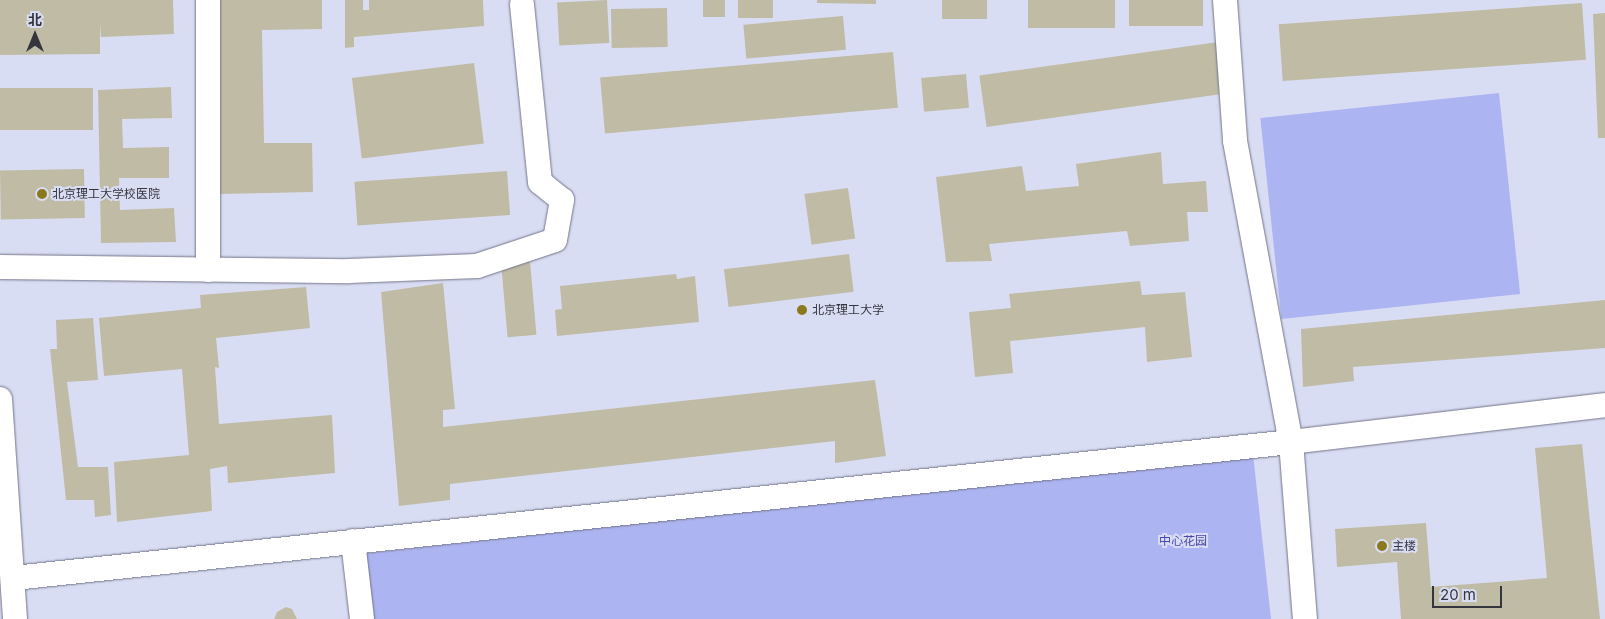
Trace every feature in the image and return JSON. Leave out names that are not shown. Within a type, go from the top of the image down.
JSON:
[{"type":"street","points":[[208,0],[208,270]]},
{"type":"street","points":[[1225,0],[1234,141],[1291,442],[1305,619]]},
{"type":"street","points":[[0,267],[349,271],[476,266],[555,240],[562,200],[540,182],[522,4]]},
{"type":"street","points":[[0,399],[14,578],[15,619]]},
{"type":"street","points":[[14,578],[1291,442],[1605,405]]},
{"type":"street","points":[[353,541],[362,619]]},
{"type":"green space","points":[[1499,93],[1520,294],[1281,319],[1260,118]]},
{"type":"green space","name":"中心花园","points":[[1253,454],[1271,619],[367,619],[360,554]]},
{"type":"building","points":[[0,0],[173,0],[174,34],[101,37],[100,24],[100,54],[0,55]]},
{"type":"building","points":[[216,0],[322,0],[322,29],[262,30],[264,143],[312,143],[313,192],[219,194]]},
{"type":"building","points":[[345,0],[363,0],[363,10],[369,10],[369,0],[483,0],[484,26],[354,37],[354,47],[345,48]]},
{"type":"building","points":[[607,0],[609,43],[559,46],[557,3]]},
{"type":"building","points":[[703,0],[725,0],[725,17],[703,17]]},
{"type":"building","points":[[738,0],[773,0],[773,18],[738,18]]},
{"type":"building","points":[[817,0],[876,0],[876,4],[817,3]]},
{"type":"building","points":[[942,0],[987,0],[987,19],[942,19]]},
{"type":"building","points":[[1028,0],[1115,0],[1115,28],[1028,28]]},
{"type":"building","points":[[1129,0],[1203,0],[1203,26],[1129,26]]},
{"type":"building","points":[[1582,3],[1586,60],[1283,81],[1279,24]]},
{"type":"building","points":[[667,8],[668,47],[612,48],[611,9]]},
{"type":"building","points":[[1605,13],[1605,138],[1598,138],[1593,14]]},
{"type":"building","points":[[843,16],[846,50],[746,59],[743,25]]},
{"type":"building","points":[[1218,42],[1225,93],[987,127],[979,76]]},
{"type":"building","points":[[893,52],[898,108],[605,133],[600,78]]},
{"type":"building","points":[[474,63],[484,143],[362,158],[352,78]]},
{"type":"building","points":[[966,74],[969,108],[924,112],[921,78]]},
{"type":"building","points":[[171,87],[172,118],[122,119],[123,148],[169,147],[169,178],[119,178],[120,210],[174,208],[176,242],[101,243],[98,90]]},
{"type":"building","points":[[0,88],[93,88],[93,130],[0,130]]},
{"type":"building","points":[[1161,152],[1163,184],[1206,181],[1208,212],[1187,212],[1189,241],[1130,246],[1127,231],[989,244],[992,261],[946,262],[936,177],[1022,166],[1026,191],[1079,186],[1076,164]]},
{"type":"building","name":"北京理工大学校医院","points":[[84,169],[85,218],[1,219],[0,170]]},
{"type":"building","points":[[507,171],[510,215],[357,226],[354,182]]},
{"type":"building","points":[[848,188],[855,239],[812,245],[804,194]]},
{"type":"building","points":[[849,254],[854,292],[729,307],[724,269]]},
{"type":"building","points":[[530,261],[536,335],[508,337],[501,264]]},
{"type":"building","points":[[676,274],[677,279],[695,276],[699,322],[557,336],[555,310],[562,309],[560,286]]},
{"type":"building","points":[[1140,281],[1142,295],[1185,292],[1192,357],[1147,362],[1145,327],[1010,341],[1013,373],[975,377],[969,312],[1011,308],[1009,294]]},
{"type":"building","points":[[443,283],[455,409],[443,410],[443,427],[875,380],[886,456],[835,463],[835,441],[450,484],[450,500],[399,506],[381,292]]},
{"type":"building","points":[[306,287],[310,328],[216,338],[219,368],[215,367],[219,424],[332,415],[335,473],[228,483],[227,466],[210,469],[212,511],[117,522],[114,462],[189,455],[182,369],[104,376],[99,318],[201,308],[200,295]]},
{"type":"building","points":[[1605,300],[1605,348],[1353,367],[1354,381],[1303,387],[1301,329]]},
{"type":"building","points":[[93,318],[98,380],[67,382],[78,467],[108,467],[111,515],[95,517],[94,500],[66,500],[50,349],[57,349],[56,320]]},
{"type":"building","name":"主楼","points":[[1582,444],[1600,619],[1401,619],[1397,562],[1337,567],[1335,529],[1426,523],[1431,587],[1547,578],[1535,448]]},
{"type":"building","points":[[286,607],[292,609],[297,619],[274,619],[277,612]]},
{"type":"place","name":"北京理工大学校医院","points":[[42,194]]},
{"type":"place","name":"北京理工大学","points":[[802,310]]},
{"type":"place","name":"主楼","points":[[1382,546]]}]
